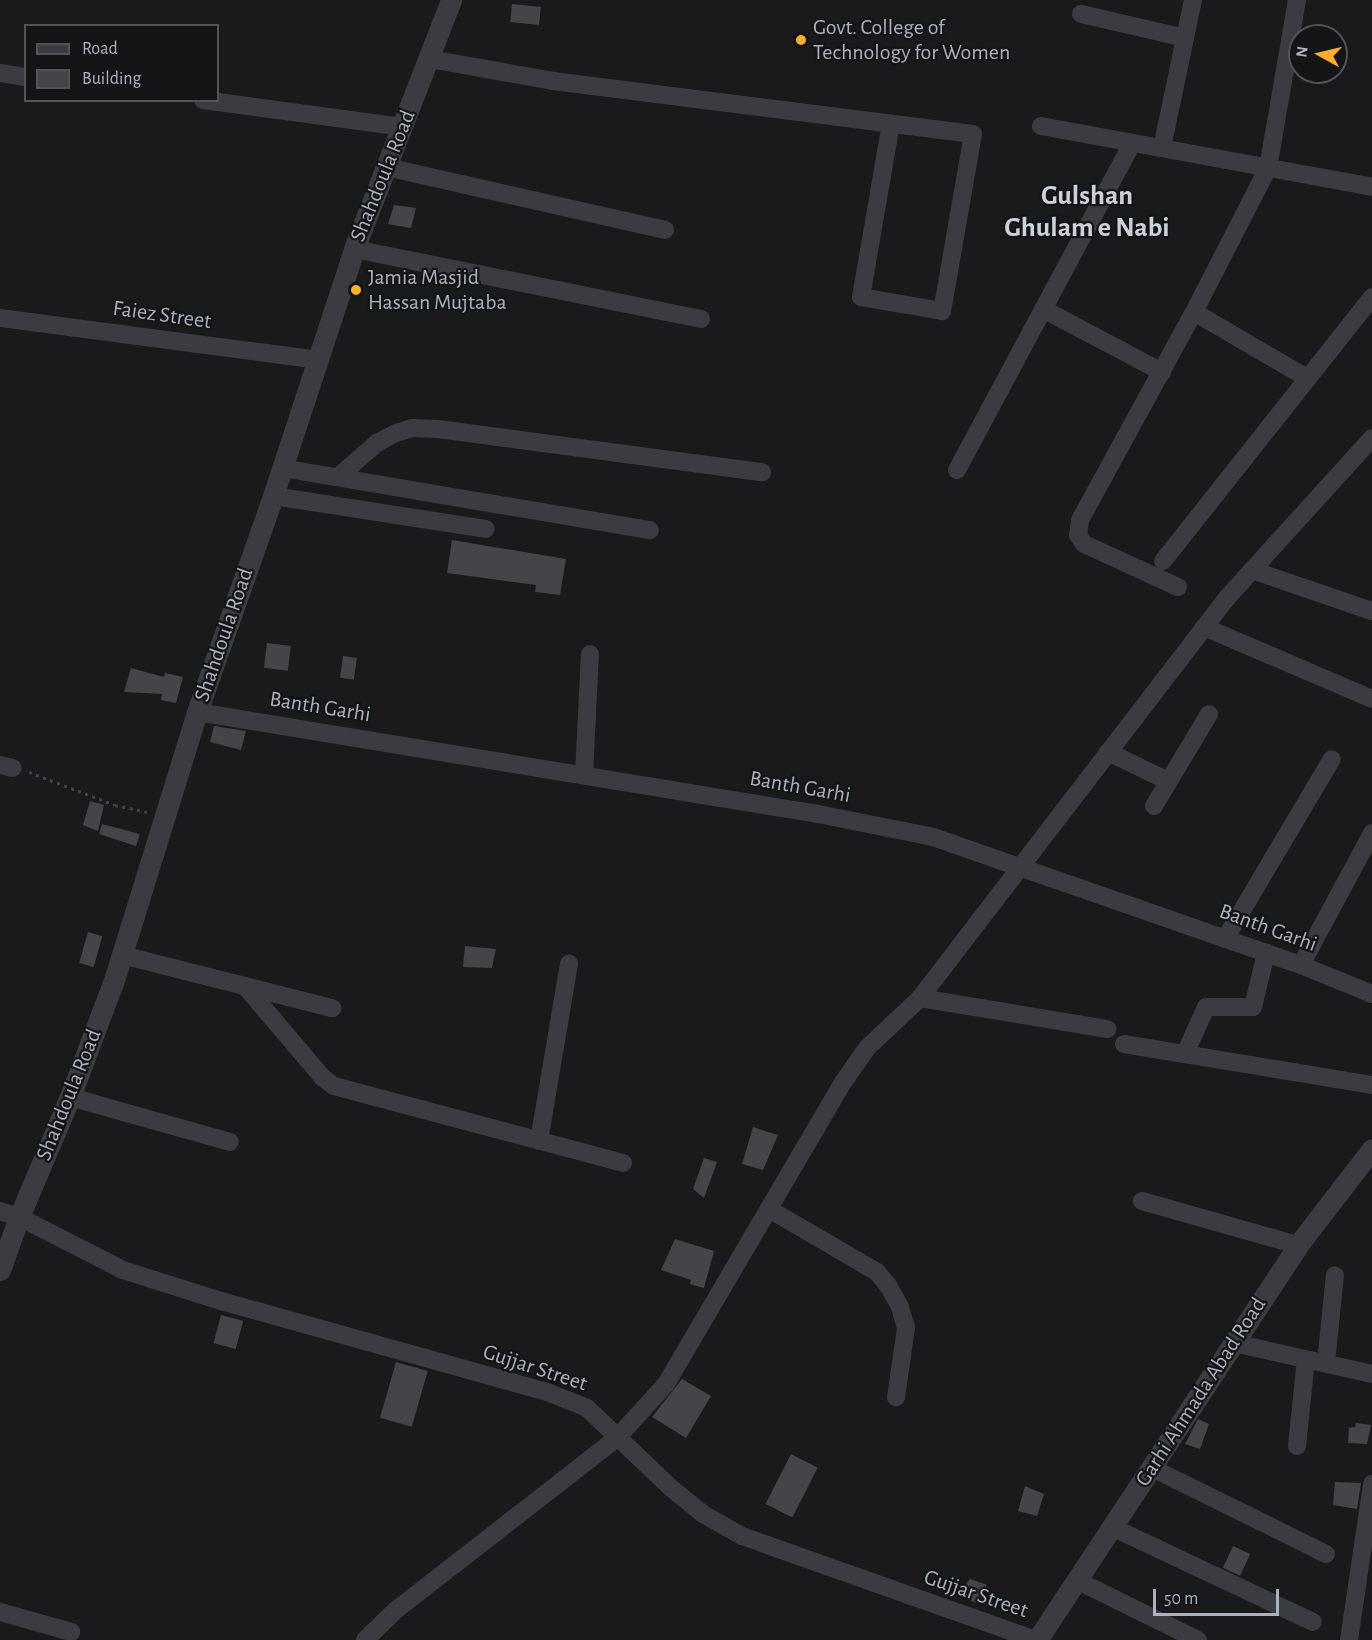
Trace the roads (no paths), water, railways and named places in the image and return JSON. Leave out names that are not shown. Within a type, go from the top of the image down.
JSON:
[{"type":"street","name":"Shahdoula Road","points":[[0,1270],[10,1214],[70,1097],[122,955],[197,712],[273,496],[354,249],[430,59],[451,0]]},
{"type":"street","points":[[1161,148],[1193,0]]},
{"type":"street","points":[[1178,587],[1084,544],[1078,535],[1080,520],[1162,372],[1268,168],[1298,0]]},
{"type":"street","points":[[1081,14],[1185,38]]},
{"type":"street","points":[[430,59],[553,81],[973,134],[942,311],[861,297],[891,124]]},
{"type":"street","points":[[0,73],[24,77]]},
{"type":"street","points":[[218,102],[402,127]]},
{"type":"street","points":[[1041,126],[1372,187]]},
{"type":"street","points":[[957,470],[1132,143]]},
{"type":"street","points":[[386,167],[665,230]]},
{"type":"street","points":[[354,249],[702,319]]},
{"type":"street","points":[[1163,561],[1372,297]]},
{"type":"street","points":[[1043,309],[1162,372]]},
{"type":"street","points":[[1194,312],[1306,378]]},
{"type":"street","name":"Faiez Street","points":[[0,318],[317,360]]},
{"type":"street","points":[[338,477],[377,443],[396,432],[412,428],[438,429],[762,472]]},
{"type":"street","points":[[365,1640],[396,1610],[616,1439],[666,1384],[849,1073],[867,1048],[920,998],[1204,627],[1252,570],[1372,438]]},
{"type":"street","points":[[282,468],[650,530]]},
{"type":"street","points":[[273,496],[484,529]]},
{"type":"street","points":[[1252,570],[1372,611]]},
{"type":"street","points":[[1204,627],[1372,699]]},
{"type":"street","points":[[584,775],[590,654]]},
{"type":"street","name":"Banth Garhi","points":[[197,712],[818,814],[933,837],[1301,965],[1372,994]]},
{"type":"street","points":[[1154,807],[1209,714]]},
{"type":"street","points":[[1108,752],[1168,781]]},
{"type":"street","points":[[1226,939],[1332,759]]},
{"type":"street","points":[[1301,965],[1372,833]]},
{"type":"street","points":[[1185,1054],[1206,1007],[1253,1007],[1266,953]]},
{"type":"street","points":[[122,955],[332,1008]]},
{"type":"street","points":[[539,1141],[569,964]]},
{"type":"street","points":[[244,986],[323,1078],[334,1086],[623,1163]]},
{"type":"street","points":[[920,998],[1107,1029]]},
{"type":"street","points":[[1124,1044],[1372,1085]]},
{"type":"street","points":[[70,1097],[230,1142]]},
{"type":"street","name":"Garhi Ahmada Abad Road","points":[[1036,1640],[1298,1245],[1372,1149]]},
{"type":"street","points":[[1142,1201],[1298,1245]]},
{"type":"street","points":[[769,1209],[877,1272],[889,1287],[900,1307],[906,1328],[896,1397]]},
{"type":"street","name":"Gujjar Street","points":[[10,1214],[134,1273],[221,1301],[547,1392],[587,1408],[616,1439],[703,1514],[742,1536],[1036,1640]]},
{"type":"street","points":[[1326,1363],[1335,1275]]},
{"type":"street","points":[[1234,1343],[1372,1374]]},
{"type":"street","points":[[1297,1446],[1306,1359]]},
{"type":"street","points":[[1152,1468],[1326,1554]]},
{"type":"street","points":[[1349,1640],[1372,1484]]},
{"type":"street","points":[[1112,1527],[1313,1622]]},
{"type":"street","points":[[1076,1580],[1198,1640]]},
{"type":"street","points":[[0,1612],[71,1632]]},
{"type":"place","name":"Govt. College of Technology for Women","points":[[801,40]]},
{"type":"place","name":"Jamia Masjid Hassan Mujtaba","points":[[356,290]]},
{"type":"district","name":"Gulshan Ghulam e Nabi","points":[[1087,212]]}]
